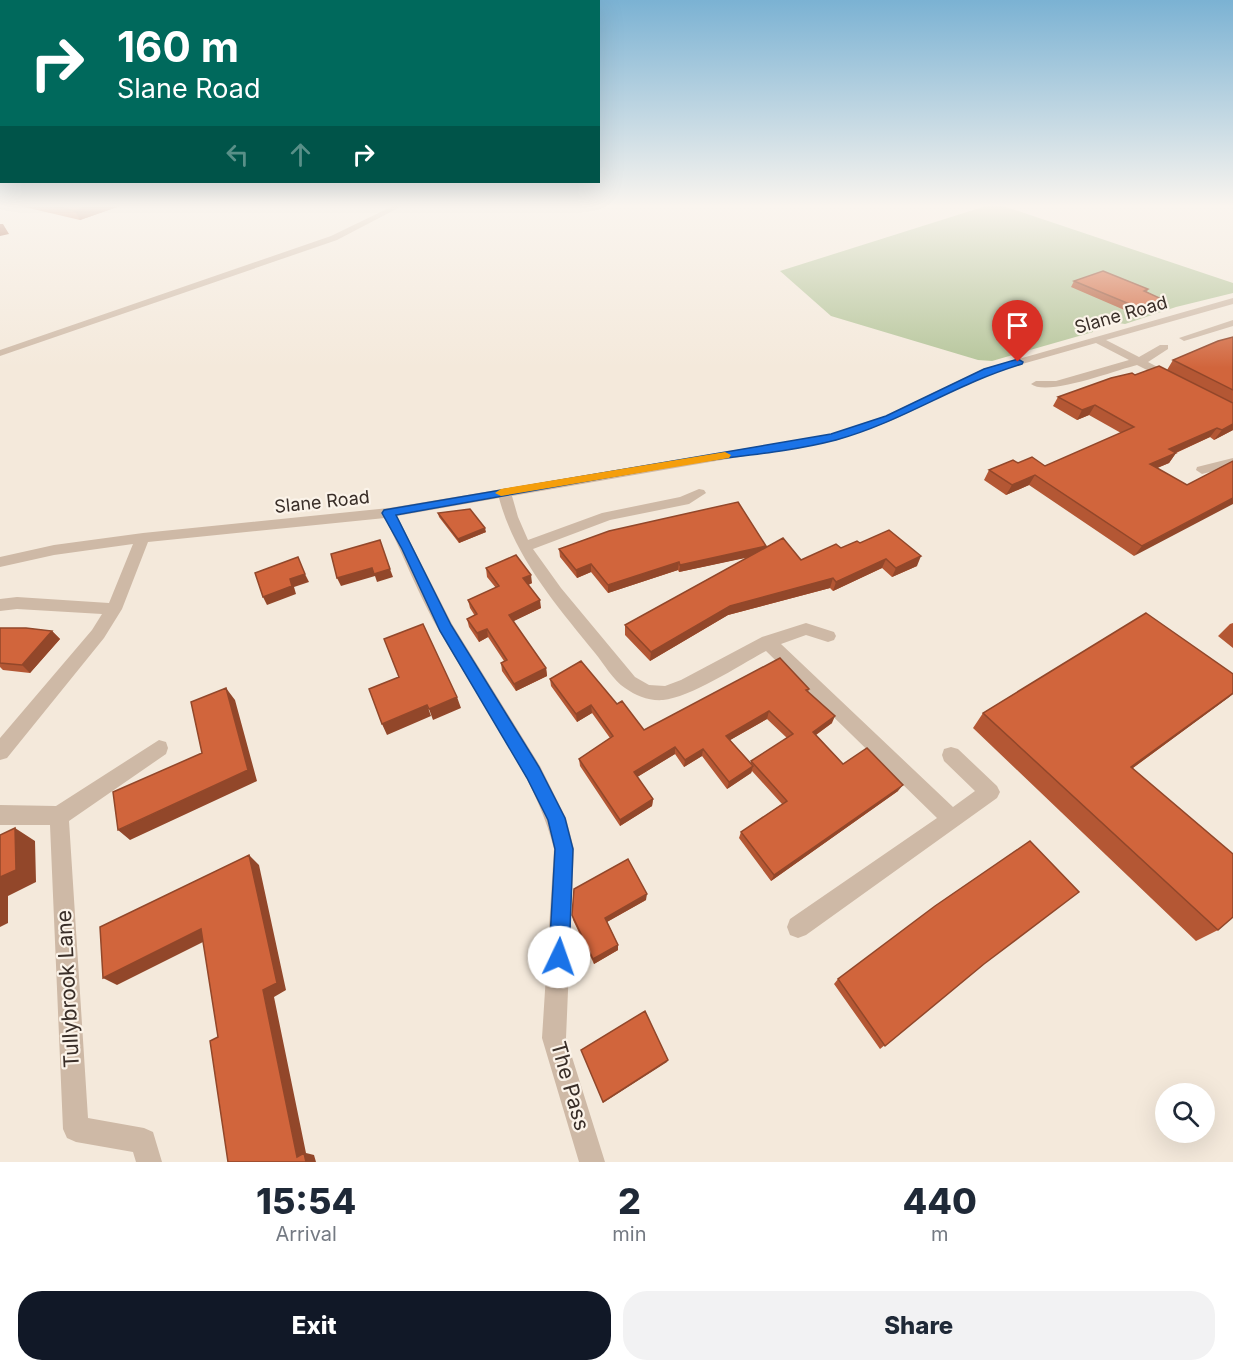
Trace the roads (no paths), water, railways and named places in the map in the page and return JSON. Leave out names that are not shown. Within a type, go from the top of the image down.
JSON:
[{"type":"street","points":[[0,354],[271,260]]},
{"type":"street","name":"Slane Road","points":[[0,562],[54,550],[143,538],[388,513],[684,461],[788,447],[834,437],[890,418],[987,371],[1233,301]]},
{"type":"street","points":[[1184,338],[1233,323]]},
{"type":"street","points":[[1098,340],[1180,383]]},
{"type":"street","points":[[1036,384],[1056,384],[1139,361],[1149,358],[1164,347]]},
{"type":"street","points":[[1202,470],[1233,462]]},
{"type":"street","points":[[504,492],[507,510],[515,530],[551,586],[629,682],[647,692],[665,693],[768,642],[806,629],[828,636]]},
{"type":"street","points":[[526,546],[607,516],[684,501],[699,493]]},
{"type":"street","name":"The Pass","points":[[388,513],[445,627],[533,772],[556,818],[564,849],[554,1038],[592,1162]]},
{"type":"street","points":[[0,752],[98,634],[114,609],[143,538]]},
{"type":"street","points":[[0,605],[17,603],[114,609]]},
{"type":"street","points":[[768,642],[952,819]]},
{"type":"street","points":[[0,815],[58,816],[159,748]]},
{"type":"street","points":[[798,927],[990,792],[951,755]]},
{"type":"street","name":"Tullybrook Lane","points":[[58,816],[76,1129],[144,1141],[149,1162]]}]
